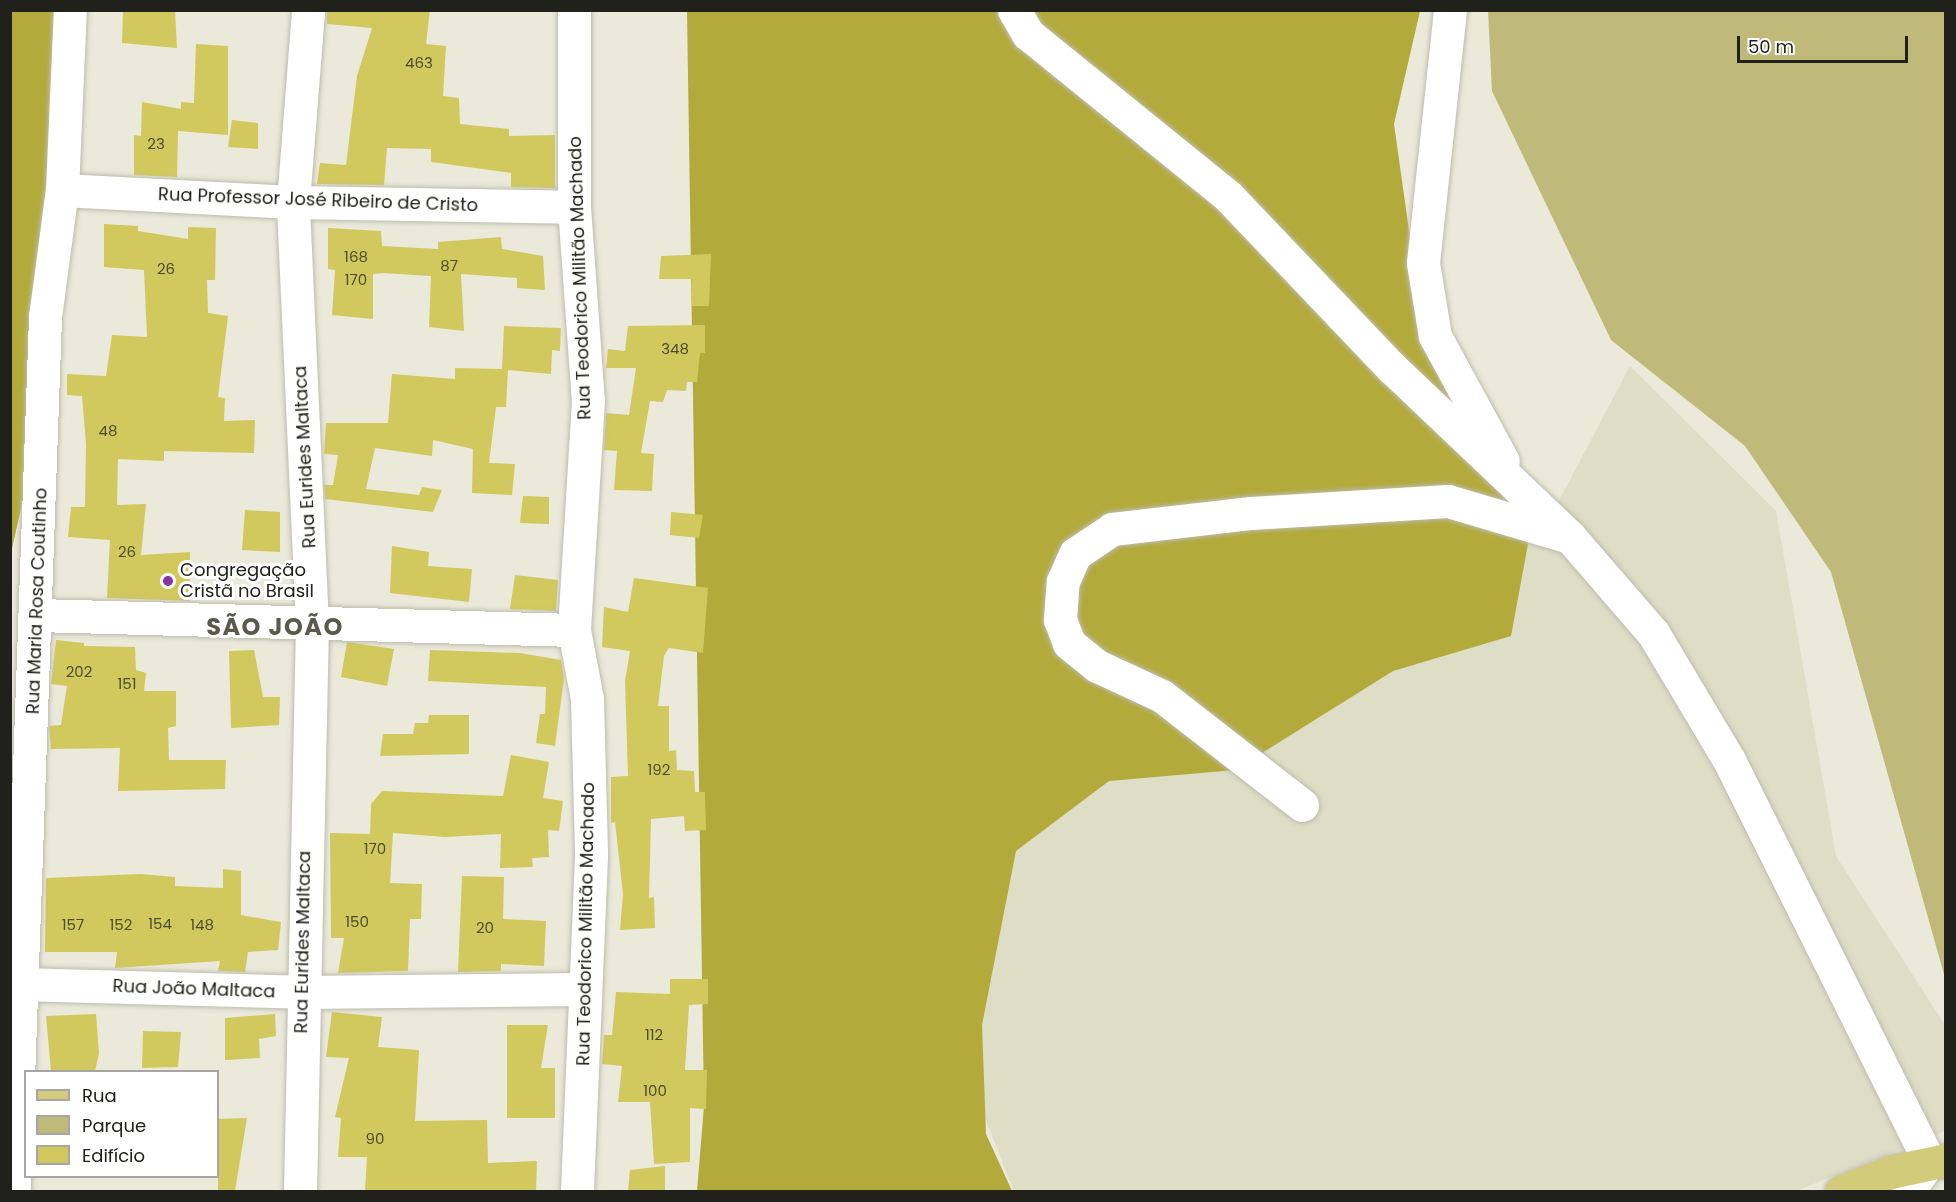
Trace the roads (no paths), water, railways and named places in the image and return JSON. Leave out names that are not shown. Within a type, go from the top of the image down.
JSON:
[{"type":"main road","points":[[1841,1191],[1937,1161]]},
{"type":"street","name":"Rua Maria Rosa Coutinho","points":[[14,1191],[20,984],[37,615],[45,316],[62,190],[70,10]]},
{"type":"street","name":"Rua Eurides Maltaca","points":[[300,1191],[301,992],[312,625],[293,202],[308,10]]},
{"type":"street","name":"Rua Teodorico Militão Machado","points":[[574,10],[574,207],[588,400],[574,630],[587,699],[591,856],[577,1191]]},
{"type":"street","points":[[1014,10],[1028,34],[1229,197],[1392,368],[1570,537],[1653,633],[1729,760],[1937,1161],[1907,1191]]},
{"type":"street","points":[[1450,10],[1423,263],[1435,336],[1517,487]]},
{"type":"street","name":"Rua Professor José Ribeiro de Cristo","points":[[62,190],[293,202],[574,207]]},
{"type":"street","points":[[1302,805],[1162,696],[1097,666],[1069,643],[1060,620],[1063,581],[1075,554],[1112,529],[1251,513],[1448,501],[1570,537]]},
{"type":"street","points":[[37,615],[312,625],[574,630]]},
{"type":"street","name":"Rua João Maltaca","points":[[20,984],[301,992],[585,990]]},
{"type":"place","name":"Congregação Cristã no Brasil","points":[[168,581]]},
{"type":"district","name":"SÃO JOÃO","points":[[275,627]]}]
